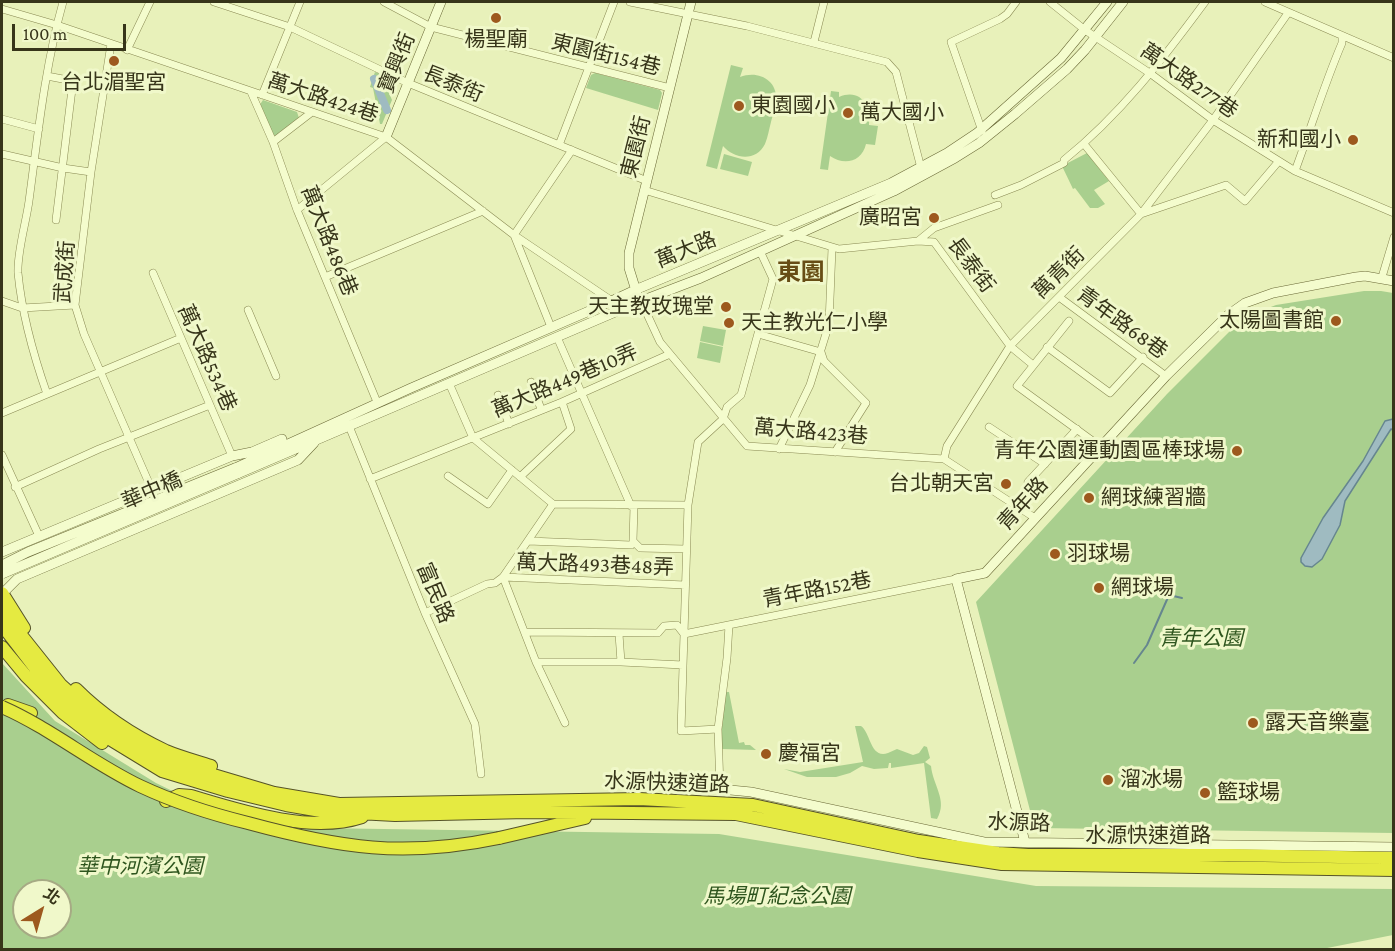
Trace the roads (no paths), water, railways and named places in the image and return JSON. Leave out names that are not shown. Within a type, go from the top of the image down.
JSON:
[{"type":"highway","points":[[2,593],[44,655],[76,689],[136,734],[167,751],[243,777],[307,793],[339,804]]},
{"type":"highway","name":"水源快速道路","points":[[2,611],[60,685],[110,728],[163,760],[274,793],[339,804],[662,800],[753,805],[919,841],[998,853],[1394,858]]},
{"type":"highway","name":"水源快速道路","points":[[2,626],[58,695],[103,735],[162,771],[286,805],[321,811],[407,815],[526,812],[736,814],[918,851],[1002,864],[1394,870]]},
{"type":"highway","points":[[2,648],[63,713],[102,743],[145,767],[162,771]]},
{"type":"highway","points":[[2,705],[32,713]]},
{"type":"highway","points":[[2,705],[142,787],[219,816],[336,844],[387,850],[466,845],[602,814]]},
{"type":"highway","points":[[166,801],[180,795],[191,796],[274,818],[304,821],[350,821],[372,814]]},
{"type":"highway","points":[[702,806],[713,814]]},
{"type":"main road","name":"寶興街","points":[[386,137],[441,2]]},
{"type":"main road","name":"東園街","points":[[641,301],[635,290],[629,268],[629,253],[691,2]]},
{"type":"main road","name":"萬大路","points":[[236,471],[310,432],[377,402],[635,290],[891,183],[921,168],[981,129],[1061,58],[1107,2]]},
{"type":"main road","name":"萬大路","points":[[316,441],[641,301],[701,278],[905,186],[983,140],[1067,69],[1123,2]]},
{"type":"main road","name":"青年路","points":[[956,579],[985,573],[1166,376],[1228,315],[1245,303],[1273,293],[1356,277],[1394,280]]},
{"type":"main road","points":[[2,552],[232,456],[252,452],[284,438],[310,432]]},
{"type":"main road","points":[[2,593],[16,579],[298,460],[316,441]]},
{"type":"main road","name":"華中橋","points":[[2,565],[28,552],[316,441]]},
{"type":"main road","name":"華中橋","points":[[2,575],[236,471]]},
{"type":"main road","points":[[2,575],[16,579]]},
{"type":"main road","points":[[956,579],[1024,842]]},
{"type":"main road","name":"水源路","points":[[720,789],[751,792],[984,842],[1394,847]]},
{"type":"street","points":[[47,394],[35,361],[22,308],[18,270],[47,76],[63,2]]},
{"type":"street","points":[[128,50],[150,2]]},
{"type":"street","name":"長泰街","points":[[214,2],[290,27],[408,83],[572,150],[646,185],[776,231],[832,248],[845,249],[918,241],[934,242],[1010,346]]},
{"type":"street","points":[[262,95],[300,2]]},
{"type":"street","name":"東園街154巷","points":[[384,2],[430,27],[670,88]]},
{"type":"street","points":[[559,145],[614,2]]},
{"type":"street","points":[[630,2],[688,12],[887,62],[896,72],[921,168]]},
{"type":"street","points":[[814,42],[824,2]]},
{"type":"street","points":[[983,140],[951,42],[1000,19],[1016,2]]},
{"type":"street","name":"萬大路277巷","points":[[1050,2],[1085,30],[1213,120],[1295,171],[1394,213]]},
{"type":"street","points":[[995,195],[1021,185],[1064,163],[1064,160],[1084,144],[1122,106],[1150,74],[1205,2]]},
{"type":"street","points":[[1265,2],[1394,58]]},
{"type":"street","name":"萬大路424巷","points":[[2,9],[57,25],[386,137],[514,235],[612,301]]},
{"type":"street","name":"萬青街","points":[[944,459],[946,446],[1010,346],[1141,214],[1213,120],[1288,13]]},
{"type":"street","points":[[1295,171],[1318,108],[1324,84],[1342,43],[1342,36]]},
{"type":"street","name":"武成街","points":[[111,44],[91,172],[75,305],[84,334],[152,490]]},
{"type":"street","points":[[47,76],[74,81],[56,220]]},
{"type":"street","name":"萬大路486巷","points":[[251,92],[273,142],[297,210],[377,402]]},
{"type":"street","points":[[273,142],[312,112]]},
{"type":"street","points":[[2,119],[39,129]]},
{"type":"street","points":[[297,210],[386,137]]},
{"type":"street","points":[[1084,144],[1141,214],[1226,185],[1245,201],[1279,160]]},
{"type":"street","points":[[551,327],[514,235],[572,150]]},
{"type":"street","points":[[2,153],[34,162],[91,172]]},
{"type":"street","points":[[918,241],[934,228],[998,205]]},
{"type":"street","points":[[325,277],[483,211]]},
{"type":"street","points":[[1382,278],[1394,237]]},
{"type":"street","points":[[778,449],[810,386],[829,324],[832,248]]},
{"type":"street","points":[[718,729],[681,731],[688,505],[698,442],[723,419],[727,407],[741,395],[773,279],[760,251]]},
{"type":"street","name":"萬大路534巷","points":[[153,273],[232,456]]},
{"type":"street","name":"青年路68巷","points":[[1059,297],[1166,376]]},
{"type":"street","points":[[2,301],[22,308],[75,305]]},
{"type":"street","name":"萬大路423巷","points":[[641,301],[656,335],[747,446],[944,459],[1035,518]]},
{"type":"street","points":[[248,310],[276,376]]},
{"type":"street","points":[[1069,321],[1017,386],[1101,447]]},
{"type":"street","points":[[758,334],[821,352]]},
{"type":"street","points":[[556,337],[632,506],[633,541],[640,548],[686,549]]},
{"type":"street","points":[[2,413],[181,338]]},
{"type":"street","points":[[1010,346],[1033,365]]},
{"type":"street","points":[[1047,347],[1110,393],[1143,357]]},
{"type":"street","points":[[821,352],[824,361],[866,403],[835,452]]},
{"type":"street","name":"萬大路449巷10弄","points":[[370,479],[562,402],[670,354]]},
{"type":"street","points":[[531,382],[542,409]]},
{"type":"street","points":[[449,383],[473,438],[553,504],[688,505]]},
{"type":"street","points":[[498,395],[509,424]]},
{"type":"street","points":[[520,477],[571,429],[562,402]]},
{"type":"street","points":[[15,487],[99,449],[210,405]]},
{"type":"street","name":"富民路","points":[[349,426],[425,613],[475,724],[481,774]]},
{"type":"street","points":[[989,426],[1045,464]]},
{"type":"street","points":[[1028,482],[1077,429]]},
{"type":"street","points":[[2,455],[39,536]]},
{"type":"street","points":[[448,476],[488,504],[512,470]]},
{"type":"street","points":[[425,613],[503,578],[553,504]]},
{"type":"street","name":"萬大路493巷48弄","points":[[528,541],[631,544]]},
{"type":"street","points":[[503,578],[511,603],[565,723]]},
{"type":"street","name":"萬大路493巷48弄","points":[[503,578],[685,585]]},
{"type":"street","name":"青年路152巷","points":[[684,634],[956,579]]},
{"type":"street","points":[[526,632],[658,633],[664,626],[677,625],[684,634]]},
{"type":"street","points":[[720,789],[718,729],[729,625]]},
{"type":"street","points":[[619,634],[621,662]]},
{"type":"street","points":[[537,662],[683,665]]},
{"type":"water","points":[[1393,419],[1393,430],[1391,429],[1345,501],[1340,525],[1322,559],[1312,567],[1305,566],[1301,558],[1323,518],[1363,461],[1385,421]]},
{"type":"waterway","points":[[374,79],[387,110]]},
{"type":"waterway","points":[[1134,663],[1147,645],[1169,595],[1182,598]]},
{"type":"place","name":"楊聖廟","points":[[496,18]]},
{"type":"place","name":"台北湄聖宮","points":[[114,61]]},
{"type":"place","name":"東園國小","points":[[739,106]]},
{"type":"place","name":"萬大國小","points":[[848,113]]},
{"type":"place","name":"新和國小","points":[[1353,140]]},
{"type":"place","name":"廣昭宮","points":[[934,218]]},
{"type":"place","name":"天主教玫瑰堂","points":[[726,307]]},
{"type":"place","name":"太陽圖書館","points":[[1336,321]]},
{"type":"place","name":"天主教光仁小學","points":[[729,323]]},
{"type":"place","name":"青年公園運動園區棒球場","points":[[1237,451]]},
{"type":"place","name":"台北朝天宮","points":[[1006,484]]},
{"type":"place","name":"網球練習牆","points":[[1089,498]]},
{"type":"place","name":"羽球場","points":[[1055,554]]},
{"type":"place","name":"網球場","points":[[1099,588]]},
{"type":"place","name":"露天音樂臺","points":[[1253,723]]},
{"type":"place","name":"慶福宮","points":[[766,754]]},
{"type":"place","name":"溜冰場","points":[[1108,780]]},
{"type":"place","name":"籃球場","points":[[1205,793]]},
{"type":"district","name":"東園","points":[[801,273]]},
{"type":"park label","name":"青年公園","points":[[1201,639]]},
{"type":"park label","name":"華中河濱公園","points":[[140,867]]},
{"type":"park label","name":"馬場町紀念公園","points":[[777,897]]}]
